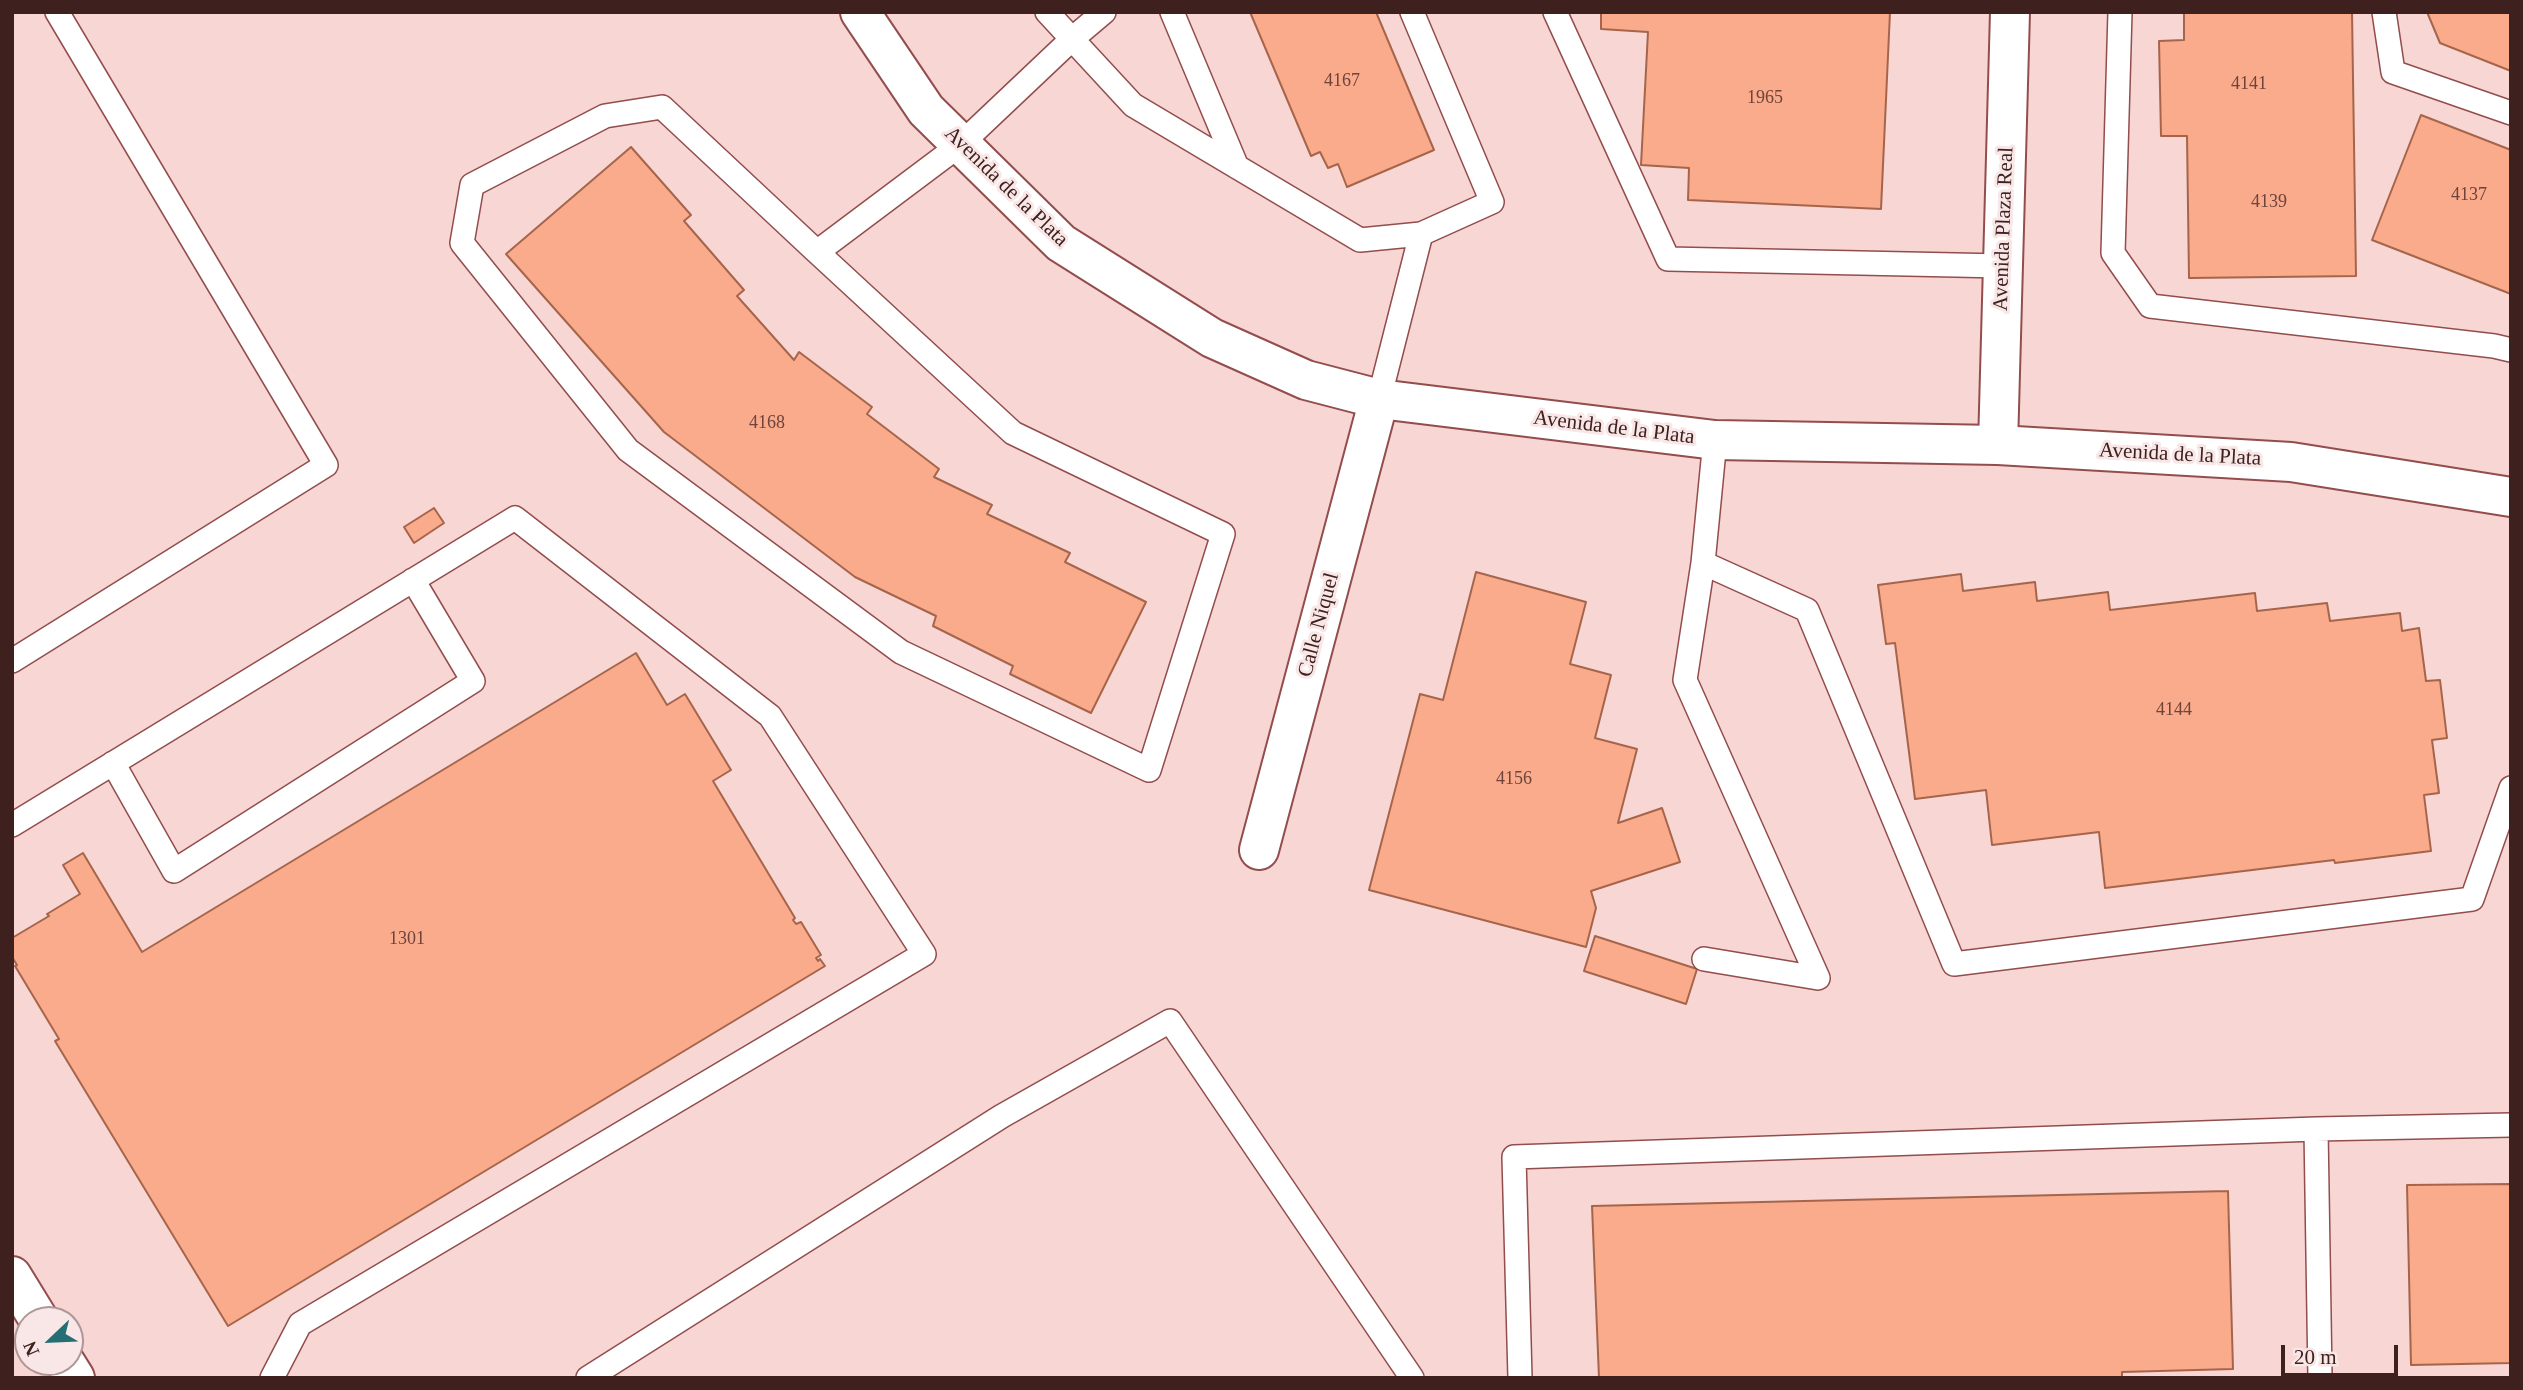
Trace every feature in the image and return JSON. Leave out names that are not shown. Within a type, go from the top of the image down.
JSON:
[{"type":"street","name":"Avenida de la Plata","points":[[860,12],[926,110],[1061,243],[1212,338],[1306,380],[1379,399],[1715,440],[1998,445],[2291,462],[2511,497]]},
{"type":"street","name":"Avenida Plaza Real","points":[[1998,445],[2010,12]]},
{"type":"street","name":"Calle Niquel","points":[[1259,850],[1379,399]]},
{"type":"street","points":[[12,1276],[30,1306]]},
{"type":"lane","points":[[12,662],[326,465],[57,12]]},
{"type":"lane","points":[[1047,12],[1133,106],[1360,240],[1421,234],[1492,202],[1412,12]]},
{"type":"lane","points":[[817,252],[961,144],[1104,12]]},
{"type":"lane","points":[[1172,12],[1237,167]]},
{"type":"lane","points":[[1555,12],[1668,259],[2003,266]]},
{"type":"lane","points":[[2120,12],[2113,253],[2150,306],[2511,350]]},
{"type":"lane","points":[[2384,12],[2393,72],[2511,113]]},
{"type":"lane","points":[[662,107],[817,252],[1013,433],[1223,534],[1149,769],[901,652],[628,450],[462,243],[472,185],[605,116],[662,107]]},
{"type":"lane","points":[[1379,399],[1421,234]]},
{"type":"lane","points":[[1704,959],[1818,978],[1685,681],[1703,563],[1715,440]]},
{"type":"lane","points":[[12,825],[515,518],[770,716],[923,954],[300,1324],[272,1378]]},
{"type":"lane","points":[[1703,563],[1807,610],[1954,964],[2472,899],[2511,789]]},
{"type":"lane","points":[[113,763],[174,870],[473,681],[413,580]]},
{"type":"lane","points":[[588,1378],[1002,1116],[1170,1021],[1412,1378]]},
{"type":"lane","points":[[1520,1378],[1514,1157],[2316,1129],[2511,1125]]},
{"type":"lane","points":[[2316,1129],[2320,1378]]},
{"type":"building","points":[[1250,12],[1376,12],[1434,150],[1347,187],[1338,164],[1328,168],[1320,152],[1311,156]]},
{"type":"building","points":[[1601,12],[1890,12],[1881,209],[1688,200],[1689,168],[1641,165],[1648,32],[1601,29]]},
{"type":"building","points":[[2184,12],[2352,12],[2356,276],[2189,278],[2187,136],[2161,136],[2159,41],[2184,40]]},
{"type":"building","points":[[2427,12],[2511,12],[2511,71],[2440,43]]},
{"type":"building","points":[[2421,115],[2511,150],[2511,294],[2372,240]]},
{"type":"building","points":[[631,147],[691,215],[684,221],[744,290],[737,296],[794,360],[799,352],[872,407],[867,414],[939,469],[934,477],[992,505],[987,514],[1070,553],[1065,562],[1146,602],[1091,713],[1010,674],[1013,666],[933,626],[936,616],[855,577],[664,432],[506,254]]},
{"type":"building","points":[[434,508],[444,523],[414,543],[404,527]]},
{"type":"building","points":[[1476,572],[1586,602],[1570,664],[1611,675],[1595,738],[1637,749],[1618,823],[1662,808],[1680,862],[1591,891],[1596,908],[1586,947],[1369,890],[1420,694],[1443,700]]},
{"type":"building","points":[[1961,574],[1963,591],[2035,582],[2037,601],[2108,592],[2110,610],[2255,593],[2257,611],[2327,603],[2330,621],[2400,613],[2402,631],[2419,628],[2426,681],[2440,680],[2447,738],[2432,740],[2439,793],[2424,795],[2431,851],[2105,888],[2099,832],[1992,845],[1986,790],[1915,799],[1895,643],[1886,644],[1878,585]]},
{"type":"building","points":[[636,653],[667,705],[685,694],[731,770],[713,781],[795,918],[793,920],[796,924],[801,922],[821,955],[816,958],[825,966],[228,1326],[55,1041],[59,1039],[15,966],[12,938],[80,894],[63,865],[83,853],[142,952]]},
{"type":"building","points":[[1595,936],[1697,969],[1686,1004],[1584,971]]},
{"type":"building","points":[[2511,1184],[2511,1363],[2411,1365],[2407,1185]]},
{"type":"building","points":[[2228,1191],[2233,1369],[2122,1372],[2122,1378],[1599,1378],[1592,1206]]}]
